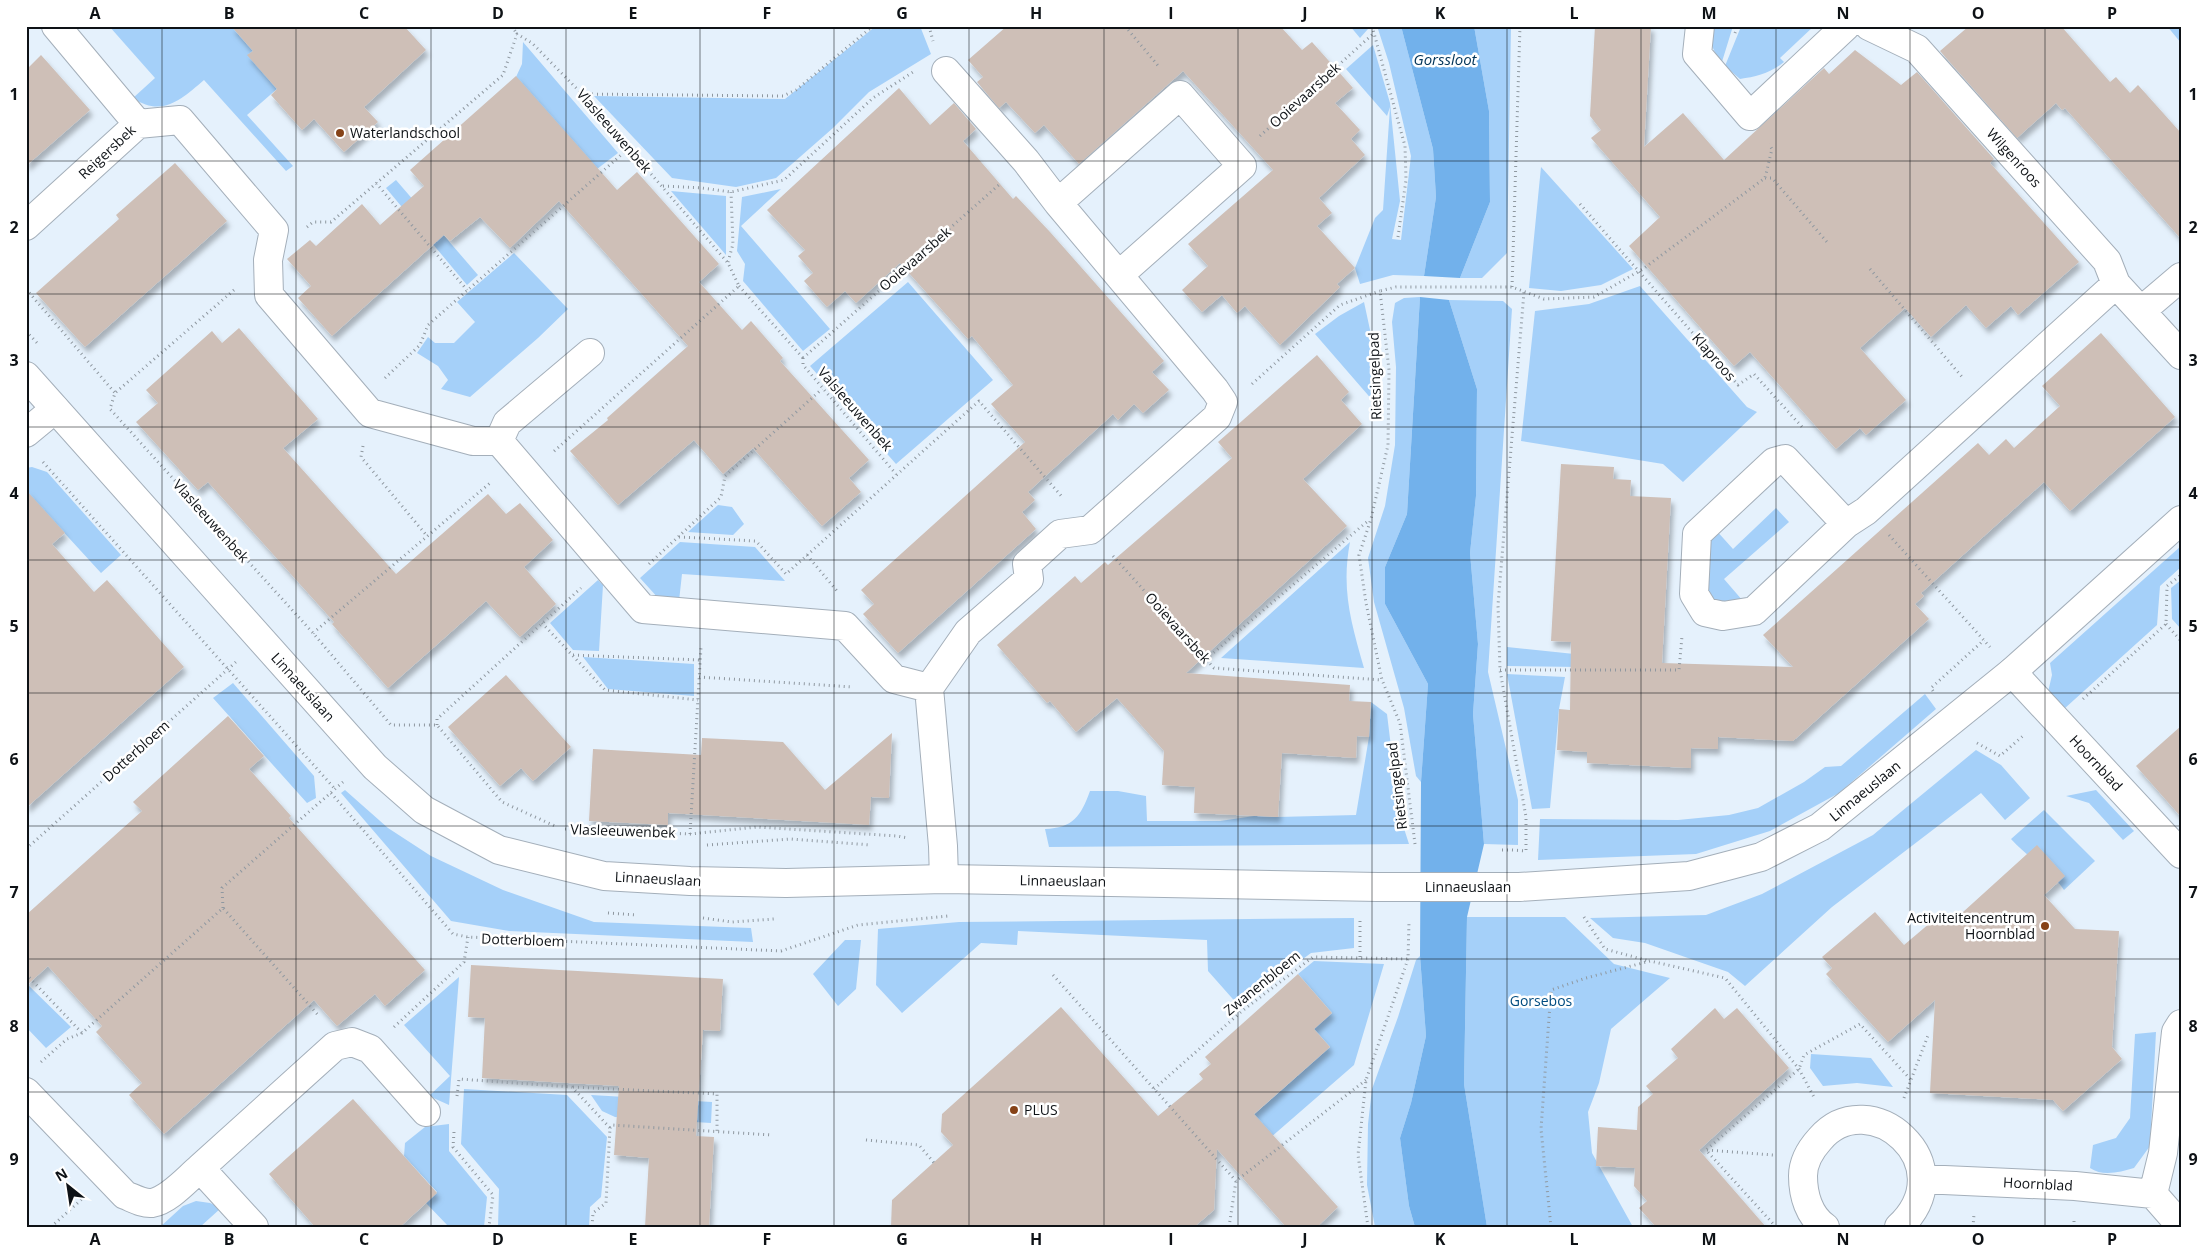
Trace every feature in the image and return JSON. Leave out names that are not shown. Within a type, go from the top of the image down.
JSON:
[{"type":"street","name":"Reigersbek","points":[[26,226],[138,124],[56,26]]},
{"type":"street","points":[[1700,26],[1697,54],[1750,116],[1846,26]]},
{"type":"street","name":"Wilgenroos","points":[[1869,26],[1918,49],[2106,261],[2116,284],[2181,355]]},
{"type":"street","points":[[944,879],[943,846],[929,688],[968,632],[1029,579],[1027,564],[1060,534],[1090,530],[1217,416],[1222,402],[1215,390],[1058,203],[1026,161],[946,71]]},
{"type":"street","points":[[1058,203],[1180,96],[1242,166],[1119,275]]},
{"type":"street","points":[[138,124],[180,120],[274,230],[268,260],[269,295],[366,407],[473,441],[514,459],[644,609],[845,626],[894,679],[929,688]]},
{"type":"street","points":[[2141,310],[2181,277]]},
{"type":"street","points":[[1856,517],[1785,459],[1774,462],[1697,534],[1694,594],[1705,612],[1723,616],[1754,611],[2116,284]]},
{"type":"street","points":[[514,459],[507,423],[590,353]]},
{"type":"street","name":"Linnaeuslaan","points":[[26,376],[374,767],[424,810],[499,850],[604,876],[690,882],[786,883],[944,879],[1378,886],[1519,886],[1689,876],[1761,857],[1820,827],[2012,672],[2181,520]]},
{"type":"street","points":[[26,433],[55,409]]},
{"type":"street","name":"Hoornblad","points":[[2012,672],[2181,854]]},
{"type":"street","points":[[2181,1024],[2176,1032],[2163,1153],[2153,1194],[2181,1226]]},
{"type":"street","points":[[26,1092],[125,1195],[152,1203],[165,1197],[200,1168],[335,1046],[357,1047],[426,1112]]},
{"type":"street","points":[[1825,1227],[1820,1224],[1809,1207],[1803,1188],[1803,1168],[1811,1149],[1824,1134],[1841,1124],[1859,1120],[1878,1123],[1893,1129],[1910,1143],[1919,1160],[1922,1179],[1919,1199],[1910,1216],[1899,1227]]},
{"type":"street","points":[[200,1168],[254,1227]]},
{"type":"street","name":"Hoornblad","points":[[1922,1179],[2075,1186],[2153,1194]]},
{"type":"path","name":"Vlasleeuwenbek","points":[[512,26],[518,34],[532,43],[582,94],[728,263],[739,286]]},
{"type":"path","points":[[582,94],[783,96],[796,90],[873,26]]},
{"type":"path","points":[[1125,26],[1173,83],[1180,96]]},
{"type":"path","points":[[1372,26],[1405,146],[1406,180],[1398,237]]},
{"type":"path","points":[[1512,287],[1520,26]]},
{"type":"path","name":"Ooievaarsbek","points":[[1235,158],[1375,33]]},
{"type":"path","points":[[26,289],[115,393],[313,222],[331,222],[503,75],[518,34]]},
{"type":"path","points":[[662,186],[731,192],[784,180],[873,98],[914,71]]},
{"type":"path","points":[[1750,116],[1772,149],[1765,178]]},
{"type":"path","points":[[427,536],[361,457],[366,407],[420,345],[428,325],[629,148]]},
{"type":"path","name":"Ooievaarsbek","points":[[803,358],[1026,161]]},
{"type":"path","points":[[1222,402],[1240,395],[1340,306],[1380,291],[1396,287],[1512,287],[1544,299],[1594,297],[1640,271],[1765,178],[1772,178],[1828,242]]},
{"type":"path","points":[[376,183],[467,290]]},
{"type":"path","points":[[728,263],[733,244],[731,192]]},
{"type":"path","name":"Klaproos","points":[[1580,204],[1738,385],[1754,374],[1804,430]]},
{"type":"path","points":[[1870,268],[1985,404]]},
{"type":"path","points":[[313,633],[514,459],[739,286]]},
{"type":"path","name":"Valsleeuwenbek","points":[[739,286],[803,358],[802,365],[896,474]]},
{"type":"path","name":"Rietsingelpad","points":[[1380,291],[1389,370],[1388,445],[1371,519],[1358,555],[1382,680],[1400,723],[1415,844]]},
{"type":"path","points":[[1524,292],[1498,605],[1500,670],[1526,816],[1526,851]]},
{"type":"path","points":[[26,331],[44,352]]},
{"type":"path","points":[[624,586],[721,497],[725,476],[822,389]]},
{"type":"path","name":"Vlasleeuwenbek","points":[[115,393],[110,409],[313,633],[391,725],[437,725],[502,802],[560,829],[690,834],[757,827],[897,836]]},
{"type":"path","name":"Ooievaarsbek","points":[[896,474],[979,401],[1090,530],[1214,668],[1382,680]]},
{"type":"path","points":[[39,458],[335,790]]},
{"type":"path","points":[[679,537],[756,541],[786,574],[896,474]]},
{"type":"path","points":[[1856,517],[1984,640],[2012,672]]},
{"type":"path","points":[[1206,659],[1371,519]]},
{"type":"path","points":[[437,725],[436,719],[606,565]]},
{"type":"path","points":[[2181,575],[2168,586],[2166,624],[2181,641]]},
{"type":"path","points":[[1500,670],[1679,670],[1683,623],[1705,612]]},
{"type":"path","points":[[690,834],[702,614]]},
{"type":"path","points":[[542,623],[605,690],[698,700]]},
{"type":"path","points":[[2058,722],[2166,624]]},
{"type":"path","points":[[1936,694],[1931,688],[1984,640]]},
{"type":"path","points":[[572,655],[700,660]]},
{"type":"path","name":"Dotterbloem","points":[[26,849],[240,659]]},
{"type":"path","points":[[699,677],[878,689],[894,679]]},
{"type":"path","points":[[346,780],[222,888],[223,908],[357,1047],[464,962],[468,937]]},
{"type":"path","name":"Dotterbloem","points":[[331,792],[453,934],[468,937],[781,951]]},
{"type":"path","points":[[704,845],[791,839],[875,846]]},
{"type":"path","points":[[1566,884],[1605,949],[1725,978],[1799,1069],[1832,1130]]},
{"type":"path","points":[[40,1064],[67,1039],[82,1034],[223,908]]},
{"type":"path","points":[[1360,920],[1360,958]]},
{"type":"path","points":[[1368,1227],[1358,1155],[1366,1080],[1408,959],[1409,921]]},
{"type":"path","name":"Zwanenbloem","points":[[1154,1089],[1242,1011],[1313,957],[1408,959]]},
{"type":"path","points":[[1551,1227],[1541,1129],[1551,990],[1586,978],[1650,961]]},
{"type":"path","points":[[26,974],[82,1034]]},
{"type":"path","points":[[1053,975],[1236,1181]]},
{"type":"path","points":[[1706,1150],[1799,1069],[1804,1055],[1860,1024],[1911,1080]]},
{"type":"path","points":[[1893,1129],[1929,1033]]},
{"type":"path","points":[[457,1105],[458,1079],[717,1094],[717,1131]]},
{"type":"path","points":[[1229,1227],[1236,1181],[1366,1080]]},
{"type":"path","points":[[572,1087],[610,1128]]},
{"type":"path","points":[[592,1227],[593,1213],[606,1203],[610,1128],[612,1124],[772,1135]]},
{"type":"path","points":[[455,1130],[453,1147],[493,1194],[489,1227]]},
{"type":"path","points":[[866,1140],[919,1145],[935,1164]]},
{"type":"path","points":[[1706,1150],[1808,1158]]},
{"type":"path","points":[[1706,1150],[1776,1227]]},
{"type":"path","points":[[51,1227],[106,1177]]},
{"type":"green space","points":[[109,26],[231,26],[253,51],[248,55],[277,89],[247,115],[293,166],[286,171],[204,80],[188,94],[171,104],[153,106],[143,104],[133,98],[155,78]]},
{"type":"green space","points":[[876,26],[920,26],[931,54],[869,92],[833,128],[776,178],[736,187],[672,178],[594,96],[785,99]]},
{"type":"green space","points":[[1350,26],[1367,26],[1368,29],[1360,38]]},
{"type":"green space","points":[[1377,26],[1401,26],[1433,149],[1436,197],[1424,276],[1393,275],[1360,284],[1355,268],[1375,218],[1383,210],[1390,107],[1387,116],[1346,69],[1373,45],[1390,103],[1400,201],[1392,239],[1401,240],[1411,156],[1389,63]]},
{"type":"green space","points":[[1474,26],[1511,26],[1507,253],[1482,278],[1460,278],[1490,202],[1489,111]]},
{"type":"green space","points":[[1713,26],[1733,26],[1721,65],[1712,46]]},
{"type":"green space","points":[[1738,26],[1814,26],[1780,58],[1784,62],[1779,66],[1763,74],[1740,79],[1725,66],[1740,29]]},
{"type":"green space","points":[[2167,26],[2181,26],[2181,43]]},
{"type":"green space","points":[[523,42],[618,153],[597,169],[516,77],[522,64]]},
{"type":"green space","points":[[1541,167],[1633,269],[1601,285],[1561,291],[1529,288]]},
{"type":"green space","points":[[396,180],[478,275],[467,285],[386,188]]},
{"type":"green space","points":[[781,189],[741,226],[830,329],[803,351],[743,281],[745,264],[737,251],[742,197]]},
{"type":"green space","points":[[671,191],[726,196],[726,255]]},
{"type":"green space","points":[[514,253],[568,309],[538,338],[470,397],[441,389],[448,380],[438,366],[417,353],[428,337],[435,343],[454,343],[475,322],[457,302]]},
{"type":"green space","points":[[908,282],[993,380],[896,464],[810,366]]},
{"type":"green space","points":[[1640,286],[1747,407],[1757,412],[1683,482],[1663,464],[1521,441],[1535,311],[1589,304]]},
{"type":"green space","points":[[1420,297],[1407,514],[1385,567],[1385,604],[1428,684],[1421,782],[1416,776],[1404,708],[1374,602],[1368,558],[1385,506],[1395,445],[1396,367],[1392,322],[1395,303],[1404,298]]},
{"type":"green space","points":[[1449,300],[1503,301],[1512,309],[1488,672],[1518,800],[1518,845],[1484,844],[1473,714],[1478,644],[1470,553],[1476,496],[1477,389]]},
{"type":"green space","points":[[1364,302],[1375,353],[1374,402],[1315,334],[1339,316]]},
{"type":"green space","points":[[32,467],[47,472],[121,555],[101,573],[26,491],[26,468]]},
{"type":"green space","points":[[718,505],[732,507],[744,524],[733,535],[688,532]]},
{"type":"green space","points":[[1776,508],[1789,522],[1724,579],[1743,601],[1727,603],[1710,598],[1707,585],[1708,541],[1715,529],[1733,549]]},
{"type":"green space","points":[[680,542],[755,547],[785,581],[682,574],[679,601],[659,599],[640,578]]},
{"type":"green space","points":[[1350,542],[1347,559],[1347,590],[1351,620],[1364,668],[1221,658]]},
{"type":"green space","points":[[2181,546],[2181,567],[2160,586],[2157,625],[2064,709],[2048,692],[2052,675],[2050,663]]},
{"type":"green space","points":[[598,580],[603,585],[599,651],[573,650],[550,623]]},
{"type":"green space","points":[[2181,580],[2181,629],[2172,619],[2171,588]]},
{"type":"green space","points":[[1507,647],[1584,655],[1580,667],[1507,666]]},
{"type":"green space","points":[[583,657],[694,664],[694,696],[608,689]]},
{"type":"green space","points":[[1507,674],[1565,677],[1559,709],[1550,808],[1532,809]]},
{"type":"green space","points":[[233,683],[314,776],[316,798],[307,803],[213,698]]},
{"type":"green space","points":[[1925,694],[1936,709],[1839,793],[1770,831],[1696,854],[1538,860],[1540,819],[1678,820],[1729,815],[1758,808],[1804,782],[1825,767],[1841,766]]},
{"type":"green space","points":[[1371,702],[1387,714],[1399,813],[1409,844],[1049,847],[1045,829],[1063,826],[1075,819],[1090,791],[1118,791],[1146,796],[1147,821],[1220,821],[1254,816],[1356,815],[1369,737]]},
{"type":"green space","points":[[1976,750],[2001,765],[2030,798],[2005,820],[1981,793],[1832,907],[1745,986],[1728,972],[1645,943],[1613,938],[1590,918],[1706,915],[1762,894],[1873,835]]},
{"type":"green space","points":[[345,790],[388,828],[431,856],[503,890],[594,922],[751,928],[753,942],[509,931],[451,921],[341,793]]},
{"type":"green space","points":[[2096,790],[2134,831],[2123,840],[2089,803],[2066,796]]},
{"type":"green space","points":[[2044,810],[2095,861],[2064,890],[2053,877],[2011,839]]},
{"type":"green space","name":"Gorsebos","points":[[1467,917],[1565,917],[1614,964],[1670,978],[1611,1029],[1599,1083],[1588,1112],[1592,1153],[1633,1227],[1487,1227],[1464,1084]]},
{"type":"green space","points":[[1354,918],[1354,948],[1311,953],[1239,1006],[1208,971],[1207,940],[1018,931],[1017,945],[981,943],[902,1013],[876,985],[878,929],[959,922]]},
{"type":"green space","points":[[845,940],[861,940],[856,989],[838,1006],[813,974]]},
{"type":"green space","points":[[1420,956],[1426,1036],[1411,1103],[1400,1138],[1409,1206],[1415,1227],[1375,1227],[1367,1185],[1368,1124],[1372,1089],[1416,960]]},
{"type":"green space","points":[[1314,961],[1384,964],[1354,1065],[1248,1157],[1229,1137],[1330,1047],[1314,1029],[1332,1013],[1298,974]]},
{"type":"green space","points":[[459,977],[449,1105],[429,1096],[450,1076],[404,1025]]},
{"type":"green space","points":[[26,983],[71,1027],[46,1048],[26,1027]]},
{"type":"green space","points":[[2156,1032],[2150,1146],[2134,1168],[2112,1173],[2095,1171],[2090,1168],[2093,1145],[2116,1138],[2130,1118],[2135,1034]]},
{"type":"green space","points":[[1811,1054],[1871,1058],[1893,1087],[1857,1083],[1823,1086],[1810,1068]]},
{"type":"green space","points":[[464,1089],[567,1095],[607,1137],[601,1197],[590,1207],[589,1227],[498,1227],[499,1189],[461,1144]]},
{"type":"green space","points":[[591,1095],[712,1102],[711,1123],[615,1117],[602,1111]]},
{"type":"green space","points":[[449,1124],[449,1151],[487,1197],[484,1227],[449,1227],[426,1203],[437,1192],[404,1156],[405,1143],[425,1127]]},
{"type":"green space","points":[[196,1201],[210,1203],[221,1208],[200,1227],[160,1227],[183,1206]]},
{"type":"water","name":"Gorssloot","points":[[1401,26],[1474,26],[1489,111],[1490,202],[1460,278],[1424,276],[1436,197],[1433,149]]},
{"type":"water","points":[[1420,297],[1449,300],[1477,389],[1476,496],[1470,553],[1478,644],[1473,714],[1484,844],[1467,917],[1464,1084],[1487,1227],[1415,1227],[1409,1206],[1400,1138],[1411,1103],[1426,1036],[1420,956],[1421,782],[1428,684],[1385,604],[1385,567],[1407,514]]},
{"type":"building","points":[[231,26],[404,26],[426,50],[364,107],[378,122],[344,152],[314,119],[302,130],[271,95],[277,89],[247,55],[253,51]]},
{"type":"building","points":[[1007,26],[1280,26],[1302,50],[1312,42],[1353,88],[1335,103],[1360,130],[1351,139],[1365,155],[1319,198],[1332,213],[1317,226],[1355,268],[1337,284],[1340,287],[1280,345],[1245,306],[1237,313],[1222,295],[1202,312],[1182,290],[1208,266],[1188,244],[1273,170],[1183,71],[1079,164],[1044,125],[1035,133],[1006,102],[999,108],[977,82],[983,77],[968,60]]},
{"type":"building","points":[[1595,26],[1651,26],[1644,147],[1683,113],[1724,160],[1824,68],[1829,74],[1855,50],[1901,85],[1917,72],[1994,159],[1990,163],[2079,262],[2018,315],[2011,306],[1986,328],[1966,305],[1931,337],[1905,308],[1860,348],[1906,400],[1866,435],[1860,428],[1836,449],[1750,352],[1734,366],[1629,246],[1660,217],[1591,138],[1601,130],[1590,116]]},
{"type":"building","points":[[1969,26],[2061,26],[2110,82],[2116,77],[2130,93],[2138,85],[2181,133],[2181,239],[2065,108],[2062,110],[2056,103],[2017,138],[1940,51]]},
{"type":"building","points":[[41,55],[90,110],[26,166],[26,70]]},
{"type":"building","points":[[516,76],[617,190],[637,172],[719,264],[699,282],[742,330],[751,321],[783,358],[780,361],[869,460],[849,478],[861,492],[822,526],[753,448],[723,474],[694,440],[618,505],[570,451],[608,420],[607,418],[688,346],[559,201],[510,248],[480,217],[450,241],[444,235],[332,336],[298,298],[311,286],[287,259],[310,240],[316,246],[362,204],[380,225],[424,186],[410,170]]},
{"type":"building","points":[[899,88],[930,125],[954,103],[976,129],[963,141],[1013,199],[1016,196],[1050,232],[1164,361],[1152,372],[1169,390],[1143,413],[1134,404],[1118,420],[1113,414],[1028,492],[1035,500],[1022,512],[1036,529],[898,653],[863,614],[874,604],[861,590],[1025,442],[991,404],[1013,385],[972,336],[968,339],[900,263],[856,303],[845,291],[827,307],[804,281],[813,273],[798,256],[805,250],[767,210]]},
{"type":"building","points":[[175,163],[227,221],[85,347],[36,293],[119,219],[116,215]]},
{"type":"building","points":[[239,328],[318,419],[283,448],[396,574],[488,494],[506,514],[520,503],[553,540],[524,567],[556,604],[520,637],[486,601],[388,688],[332,624],[334,622],[208,482],[198,490],[136,422],[158,403],[146,390],[212,331],[222,343]]},
{"type":"building","points":[[2101,333],[2175,417],[2070,511],[2044,482],[1921,593],[1924,596],[1915,604],[1929,619],[1793,741],[1718,737],[1718,749],[1691,748],[1691,768],[1587,763],[1587,752],[1557,750],[1559,709],[1570,710],[1571,642],[1551,641],[1561,464],[1614,467],[1613,479],[1631,480],[1630,496],[1671,498],[1662,663],[1793,667],[1763,635],[1978,443],[1989,455],[2006,439],[2014,448],[2060,406],[2042,386]]},
{"type":"building","points":[[1317,355],[1349,392],[1341,400],[1362,424],[1303,479],[1347,526],[1186,673],[1350,685],[1349,701],[1371,702],[1369,737],[1357,736],[1356,758],[1282,753],[1278,817],[1194,813],[1195,787],[1162,785],[1164,751],[1117,698],[1076,732],[1050,701],[1047,703],[997,645],[1075,576],[1081,583],[1105,562],[1108,565],[1232,458],[1218,442]]},
{"type":"building","points":[[26,490],[65,533],[52,544],[94,592],[107,580],[184,667],[26,808]]},
{"type":"building","points":[[506,675],[571,747],[533,781],[521,768],[500,786],[448,727]]},
{"type":"building","points":[[228,716],[264,756],[249,769],[291,816],[289,818],[425,970],[385,1006],[375,994],[337,1026],[314,1000],[164,1134],[129,1095],[142,1083],[96,1032],[102,1026],[48,966],[26,986],[26,915],[142,811],[133,802]]},
{"type":"building","points":[[2181,726],[2181,817],[2136,766]]},
{"type":"building","points":[[892,733],[889,798],[871,797],[869,825],[668,813],[668,825],[589,821],[593,749],[701,755],[702,738],[783,742],[825,790]]},
{"type":"building","points":[[2037,845],[2065,876],[2044,895],[2075,929],[2119,931],[2112,1047],[2122,1059],[2063,1111],[2053,1100],[1930,1093],[1935,1000],[1888,1042],[1826,974],[1832,968],[1822,957],[1875,912],[1904,945],[1943,912],[1952,922]]},
{"type":"building","points":[[471,965],[723,979],[720,1031],[703,1030],[696,1136],[714,1137],[709,1227],[645,1227],[649,1158],[614,1155],[619,1086],[482,1078],[485,1018],[468,1017]]},
{"type":"building","points":[[1298,974],[1332,1013],[1314,1029],[1330,1047],[1254,1114],[1338,1207],[1317,1227],[1286,1227],[1217,1149],[1214,1210],[1194,1227],[891,1227],[892,1200],[953,1145],[941,1132],[942,1114],[1061,1007],[1158,1116],[1203,1079],[1199,1074],[1211,1064],[1205,1057]]},
{"type":"building","points":[[1715,1008],[1724,1019],[1737,1008],[1789,1068],[1699,1150],[1766,1227],[1656,1227],[1639,1208],[1647,1201],[1634,1186],[1635,1168],[1596,1166],[1598,1127],[1637,1130],[1638,1107],[1653,1094],[1646,1086],[1678,1058],[1671,1049]]},
{"type":"building","points":[[353,1099],[437,1193],[400,1227],[315,1227],[269,1174]]},
{"type":"place","name":"Waterlandschool","points":[[340,133]]},
{"type":"place","name":"Activiteitencentrum Hoornblad","points":[[2045,926]]},
{"type":"place","name":"PLUS","points":[[1014,1110]]}]
